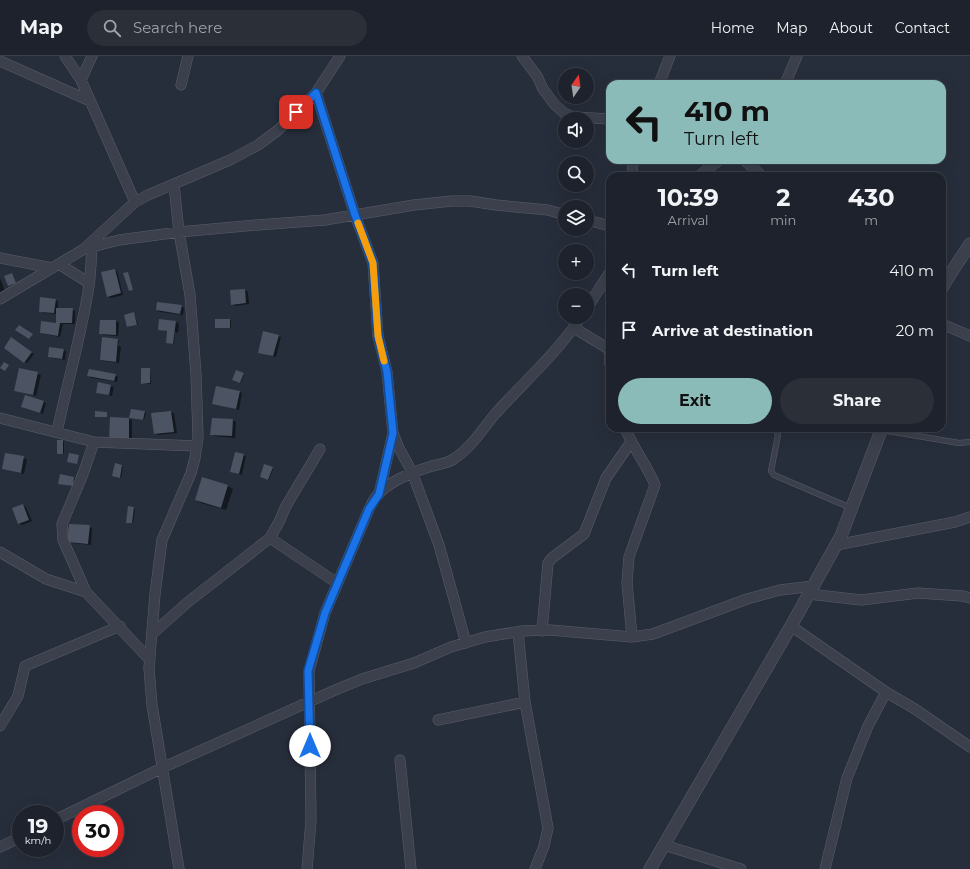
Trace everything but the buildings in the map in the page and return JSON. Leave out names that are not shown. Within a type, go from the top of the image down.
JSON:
[{"type":"street","points":[[65,56],[81,80],[135,202]]},
{"type":"street","points":[[81,80],[92,56]]},
{"type":"street","points":[[180,85],[188,56]]},
{"type":"street","points":[[57,432],[82,325],[89,283],[88,249],[135,202],[230,160],[258,145],[277,131],[316,93],[340,56]]},
{"type":"street","points":[[522,56],[537,76],[543,88],[555,105],[564,113],[573,117],[606,119]]},
{"type":"street","points":[[661,80],[670,56]]},
{"type":"street","points":[[787,80],[796,56]]},
{"type":"street","points":[[0,62],[90,102]]},
{"type":"street","points":[[316,93],[355,215],[373,263],[378,336],[387,372],[393,433],[412,472],[441,551],[466,643]]},
{"type":"street","points":[[704,172],[714,164]]},
{"type":"street","points":[[748,164],[758,172]]},
{"type":"street","points":[[174,185],[179,232],[190,303],[196,374],[198,437],[192,473],[162,540],[155,594],[149,668],[152,705],[179,869]]},
{"type":"street","points":[[0,299],[88,249],[119,240],[179,232],[325,220],[452,201],[470,201],[548,210],[558,213]]},
{"type":"street","points":[[594,222],[606,225]]},
{"type":"street","points":[[946,281],[970,244]]},
{"type":"street","points":[[0,258],[56,266],[89,283]]},
{"type":"street","points":[[594,297],[606,278]]},
{"type":"street","points":[[306,869],[311,820],[310,702],[308,671],[325,613],[369,509],[379,494],[389,485],[412,472],[446,463],[455,459],[472,443],[497,412],[555,352],[577,324]]},
{"type":"street","points":[[946,326],[970,336]]},
{"type":"street","points":[[574,328],[606,347]]},
{"type":"street","points":[[0,418],[94,442],[197,446]]},
{"type":"street","points":[[627,432],[655,485],[629,557],[627,583],[632,638]]},
{"type":"street","points":[[650,869],[791,626],[841,536],[880,432]]},
{"type":"street","points":[[379,494],[393,433]]},
{"type":"street","points":[[94,442],[83,474],[62,524],[63,540],[86,592],[120,626],[150,660]]},
{"type":"street","points":[[542,630],[548,563],[552,558],[584,534],[606,478],[631,442]]},
{"type":"street","points":[[152,634],[188,602],[270,538],[286,506],[320,449]]},
{"type":"street","points":[[836,545],[955,522],[970,517]]},
{"type":"street","points":[[270,538],[337,583]]},
{"type":"street","points":[[0,552],[46,579],[86,592]]},
{"type":"street","points":[[64,816],[162,768],[362,679],[414,663],[451,647],[485,637],[542,630],[632,638],[653,634],[747,599],[780,590],[811,590],[837,598],[861,600],[918,593],[963,596],[970,598]]},
{"type":"street","points":[[0,726],[18,696],[25,666],[120,626]]},
{"type":"street","points":[[791,626],[886,692],[915,709],[970,747]]},
{"type":"street","points":[[518,632],[525,702],[548,828],[544,846],[535,869]]},
{"type":"street","points":[[825,869],[847,778],[868,726],[886,692]]},
{"type":"street","points":[[438,720],[525,702]]},
{"type":"street","points":[[400,760],[412,869]]},
{"type":"street","points":[[0,847],[12,841]]},
{"type":"street","points":[[664,845],[741,869]]},
{"type":"lane","points":[[777,432],[771,471],[774,475],[851,508]]},
{"type":"lane","points":[[898,432],[959,443],[970,442]]},
{"type":"slow traffic","points":[[358,223],[373,263],[378,336],[384,361]]},
{"type":"route","points":[[296,112],[316,93],[355,215],[373,263],[378,336],[387,372],[393,433],[379,494],[369,509],[337,583],[325,613],[308,671],[310,746]]}]
